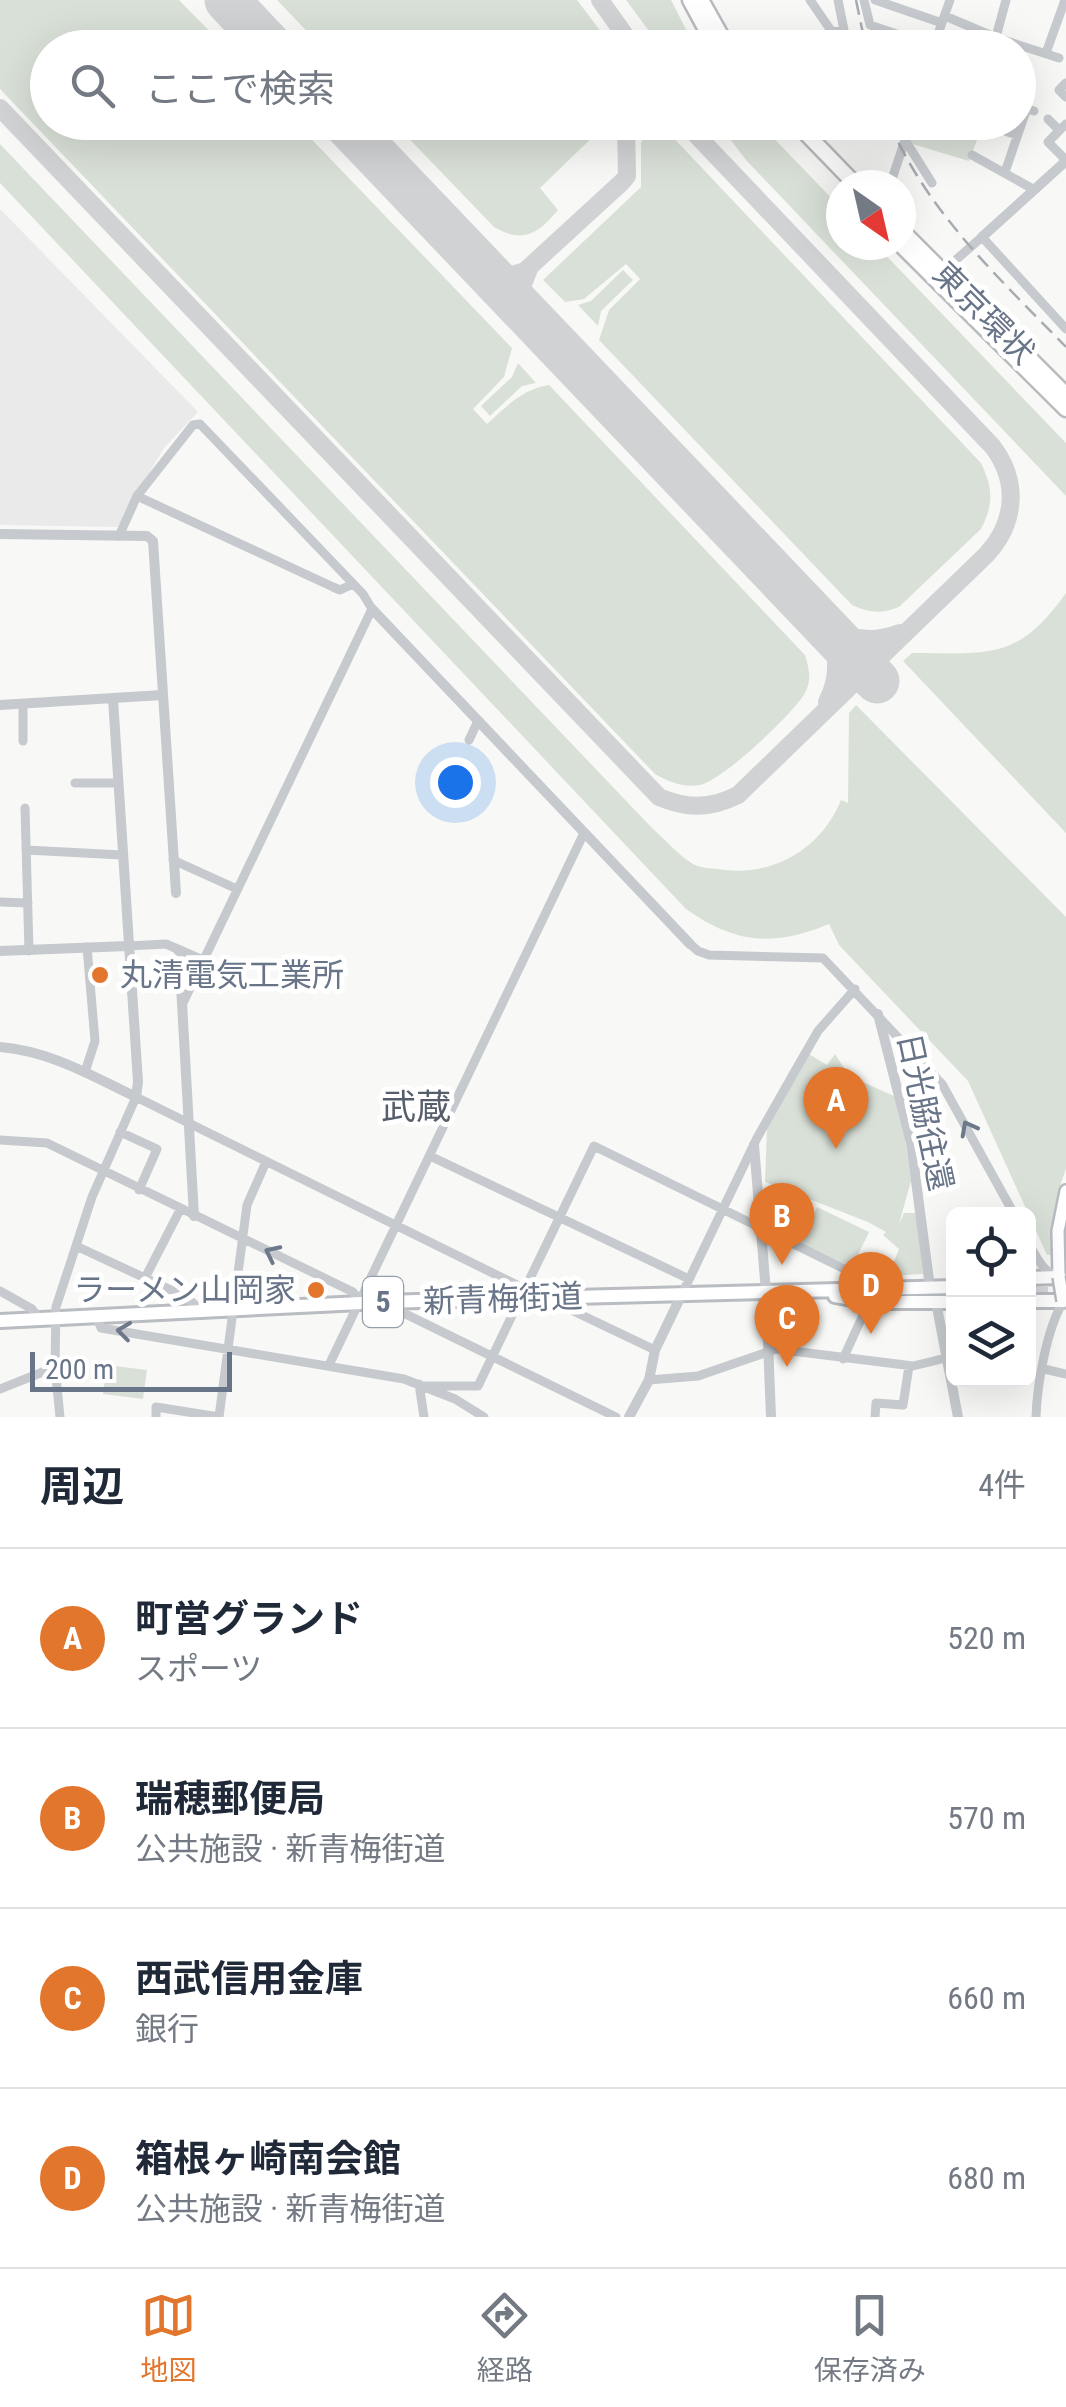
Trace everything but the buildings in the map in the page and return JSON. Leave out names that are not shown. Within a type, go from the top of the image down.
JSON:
[{"type":"highway","points":[[690,0],[706,30]]},
{"type":"highway","points":[[701,0],[718,30]]},
{"type":"highway","points":[[800,140],[828,170]]},
{"type":"highway","points":[[812,140],[841,170]]},
{"type":"highway","name":"東京環状","points":[[916,245],[1066,395]]},
{"type":"highway","name":"東京環状","points":[[916,260],[1066,409]]},
{"type":"highway","points":[[985,314],[1066,385]]},
{"type":"highway","points":[[1034,378],[1066,420]]},
{"type":"main road","points":[[1036,1292],[1065,1303],[1058,1231],[1066,1191]]},
{"type":"main road","points":[[1036,1288],[1063,1276]]},
{"type":"main road","points":[[833,1292],[869,1281],[929,1280],[946,1287]]},
{"type":"main road","name":"新青梅街道","points":[[0,1321],[523,1293],[554,1297],[766,1292],[782,1296],[946,1291]]},
{"type":"main road","points":[[833,1292],[869,1302],[936,1302],[946,1296]]},
{"type":"street","points":[[810,0],[831,30]]},
{"type":"street","points":[[838,0],[844,30]]},
{"type":"street","points":[[864,0],[870,25],[885,30]]},
{"type":"street","points":[[875,0],[944,19],[967,30]]},
{"type":"street","points":[[940,30],[950,0]]},
{"type":"street","points":[[998,30],[1006,0]]},
{"type":"street","points":[[1046,52],[1066,0]]},
{"type":"street","points":[[1036,50],[1060,58]]},
{"type":"street","points":[[1066,83],[1059,90],[1066,97]]},
{"type":"street","points":[[942,272],[1066,161],[1048,142],[1063,127],[1048,119]]},
{"type":"street","points":[[905,140],[932,183]]},
{"type":"street","points":[[895,170],[905,140]]},
{"type":"street","points":[[1006,172],[1016,140]]},
{"type":"street","points":[[972,155],[1033,190]]},
{"type":"street","points":[[982,237],[1066,329]]},
{"type":"street","points":[[119,536],[137,496],[193,425],[200,424],[698,952],[710,956],[823,958],[942,1084],[1010,1207]]},
{"type":"street","points":[[137,496],[332,588],[340,590],[351,585]]},
{"type":"street","points":[[0,534],[147,536],[153,541],[176,893]]},
{"type":"street","points":[[182,1006],[372,609]]},
{"type":"street","points":[[0,704],[162,695]]},
{"type":"street","points":[[60,1417],[47,1319],[102,1172],[136,1097],[138,1082],[113,698]]},
{"type":"street","points":[[22,741],[23,705]]},
{"type":"street","points":[[469,740],[478,721]]},
{"type":"street","points":[[75,783],[118,783]]},
{"type":"street","points":[[25,808],[29,951]]},
{"type":"street","points":[[329,1365],[584,833]]},
{"type":"street","points":[[26,850],[122,855]]},
{"type":"street","points":[[173,860],[237,889]]},
{"type":"street","points":[[0,902],[28,903]]},
{"type":"street","points":[[0,951],[166,944],[204,960]]},
{"type":"street","points":[[84,1072],[95,1042],[87,948]]},
{"type":"street","points":[[179,950],[194,1216]]},
{"type":"street","points":[[630,1417],[649,1380],[655,1350],[754,1145],[818,1031],[854,989]]},
{"type":"street","name":"日光脇往還","points":[[878,1014],[911,1143],[929,1280]]},
{"type":"street","points":[[0,1046],[42,1054],[84,1072],[396,1225],[523,1293]]},
{"type":"street","points":[[120,1132],[157,1150],[139,1190]]},
{"type":"street","points":[[0,1140],[47,1143],[353,1292],[360,1303]]},
{"type":"street","points":[[754,1145],[771,1417]]},
{"type":"street","points":[[421,1385],[478,1386],[594,1146],[869,1281]]},
{"type":"street","points":[[430,1156],[689,1279]]},
{"type":"street","points":[[156,1417],[156,1406],[219,1417],[242,1239],[251,1192],[266,1162]]},
{"type":"street","points":[[145,1278],[180,1210]]},
{"type":"street","points":[[76,1246],[186,1297],[203,1311]]},
{"type":"street","points":[[1036,1257],[1042,1268],[1063,1276]]},
{"type":"street","points":[[0,1291],[47,1319]]},
{"type":"street","points":[[554,1297],[567,1308],[655,1350]]},
{"type":"street","points":[[381,1302],[616,1417]]},
{"type":"street","points":[[844,1359],[869,1302]]},
{"type":"street","points":[[649,1380],[698,1376],[776,1349],[909,1366],[946,1358],[936,1302]]},
{"type":"street","points":[[1036,1417],[1048,1337],[1065,1303]]},
{"type":"street","points":[[96,1316],[101,1328],[329,1365],[421,1385],[484,1417]]},
{"type":"street","points":[[941,1334],[946,1333]]},
{"type":"street","points":[[875,1417],[876,1403],[902,1405],[909,1366]]},
{"type":"street","points":[[0,1389],[55,1367]]},
{"type":"street","points":[[1044,1369],[1066,1374]]},
{"type":"street","points":[[421,1385],[424,1417]]},
{"type":"street","points":[[952,1387],[958,1417]]},
{"type":"shaded area","points":[[0,0],[179,0],[208,30],[30,30],[30,120],[0,89]]},
{"type":"shaded area","points":[[277,0],[577,0],[600,30],[306,30]]},
{"type":"shaded area","points":[[626,0],[671,0],[686,30],[648,30]]},
{"type":"shaded area","points":[[49,140],[312,140],[512,348],[504,377],[473,409],[487,424],[523,395],[549,385],[805,655],[807,688],[798,703],[724,772],[700,785],[688,786],[655,774]]},
{"type":"shaded area","points":[[410,140],[590,140],[540,188],[558,210],[544,225],[522,235],[494,227]]},
{"type":"shaded area","points":[[676,140],[981,463],[990,496],[981,529],[899,607],[876,612],[852,605],[599,340],[609,310],[640,279],[626,264],[584,299],[565,302],[543,280],[641,187],[641,143]]},
{"type":"shaded area","points":[[731,140],[775,140],[826,192],[826,244]]},
{"type":"shaded area","points":[[910,140],[977,140],[969,161],[909,143]]},
{"type":"shaded area","points":[[0,144],[652,828],[688,861],[700,867],[743,871],[778,863],[809,845],[833,817],[841,800],[848,803],[849,713],[856,705],[1066,917],[1066,1169],[1054,1211],[1052,1255],[1047,1255],[1036,1231],[1036,1207],[1025,1207],[968,1081],[839,945],[829,924],[790,936],[755,938],[722,929],[686,909],[0,183]]},
{"type":"shaded area","points":[[0,209],[198,412],[163,449],[118,527],[0,525]]},
{"type":"shaded area","points":[[841,260],[890,260],[1066,443],[1066,496]]},
{"type":"shaded area","points":[[623,270],[633,280],[601,311],[598,326],[578,305],[591,301]]},
{"type":"shaded area","points":[[518,363],[536,383],[522,386],[490,416],[481,406],[512,377]]},
{"type":"shaded area","points":[[1066,593],[1066,833],[903,661],[912,653],[981,652],[1016,642],[1032,631]]},
{"type":"shaded area","points":[[809,1054],[827,1065],[835,1054],[849,1076],[894,1096],[911,1181],[899,1224],[904,1213],[916,1213],[923,1274],[888,1276],[899,1249],[883,1235],[886,1232],[765,1182],[767,1128]]},
{"type":"shaded area","points":[[817,1207],[869,1232],[852,1267],[800,1243]]},
{"type":"shaded area","points":[[107,1365],[147,1370],[143,1399],[103,1394]]},
{"type":"taxiway","points":[[600,0],[621,30]]},
{"type":"taxiway","points":[[0,108],[30,139]]},
{"type":"taxiway","points":[[31,140],[659,797],[698,806],[738,795],[986,555],[1003,530],[1010,502],[1007,474],[993,447],[701,140]]},
{"type":"taxiway","points":[[485,271],[505,277],[525,271],[622,182],[627,176],[626,140]]},
{"type":"taxiway","points":[[524,311],[520,292],[529,269]]},
{"type":"taxiway","points":[[819,619],[836,659],[835,680],[827,702]]},
{"type":"taxiway","points":[[826,625],[862,639],[900,633]]},
{"type":"runway","points":[[227,0],[255,30]]},
{"type":"runway","points":[[361,140],[877,681]]},
{"type":"tunnel","points":[[1036,1293],[1066,1293]]},
{"type":"railway","points":[[856,0],[862,30]]},
{"type":"railway","points":[[898,140],[944,215],[1066,347]]},
{"type":"place","name":"丸清電気工業所","points":[[100,975]]},
{"type":"place","name":"町営グランド","points":[[836,1149]]},
{"type":"place","name":"瑞穂郵便局","points":[[782,1265]]},
{"type":"place","name":"ラーメン山岡家","points":[[316,1290]]},
{"type":"place","name":"箱根ヶ崎南会館","points":[[871,1334]]},
{"type":"place","name":"西武信用金庫","points":[[787,1367]]},
{"type":"district","name":"武蔵","points":[[416,1107]]}]
